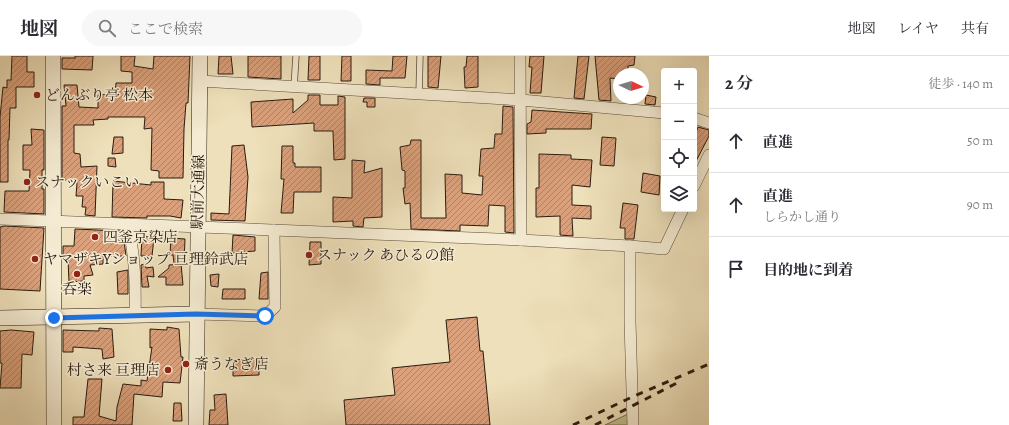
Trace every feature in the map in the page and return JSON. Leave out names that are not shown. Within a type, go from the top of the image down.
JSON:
[{"type":"street","points":[[53,56],[54,425]]},
{"type":"street","name":"駅前大通線","points":[[196,425],[196,314],[200,56]]},
{"type":"street","points":[[520,56],[521,240]]},
{"type":"street","points":[[200,81],[521,100],[661,113]]},
{"type":"street","points":[[697,119],[709,123]]},
{"type":"street","points":[[697,180],[709,155]]},
{"type":"street","points":[[0,219],[521,240],[664,249],[682,212]]},
{"type":"street","points":[[128,224],[134,253],[136,280],[135,315]]},
{"type":"street","points":[[0,318],[196,314],[265,316],[275,307],[274,230]]},
{"type":"street","points":[[630,246],[632,425]]},
{"type":"lane","points":[[294,87],[296,56]]},
{"type":"lane","points":[[419,94],[420,56]]},
{"type":"green space","points":[[628,414],[628,425],[605,425]]},
{"type":"building","points":[[12,56],[27,56],[27,72],[34,72],[34,87],[16,87],[16,108],[10,108],[8,182],[0,182],[0,117],[3,87],[7,88],[7,80],[11,80]]},
{"type":"building","points":[[75,56],[93,56],[92,70],[62,69],[62,58],[75,58]]},
{"type":"building","points":[[121,56],[135,56],[134,66],[153,69],[154,56],[190,56],[188,103],[186,103],[184,129],[183,178],[159,178],[159,171],[151,170],[152,128],[144,129],[145,117],[108,117],[108,119],[93,120],[94,125],[74,125],[74,153],[80,154],[81,167],[97,166],[95,216],[85,215],[86,207],[82,207],[83,196],[76,196],[77,183],[75,183],[75,180],[62,180],[62,106],[66,106],[64,85],[77,85],[79,107],[98,108],[98,95],[115,94],[116,83],[132,83],[132,72],[121,71]]},
{"type":"building","points":[[219,56],[231,56],[233,74],[218,74]]},
{"type":"building","points":[[248,56],[281,56],[281,79],[248,77]]},
{"type":"building","points":[[309,56],[320,56],[320,80],[308,80]]},
{"type":"building","points":[[342,56],[351,56],[351,81],[341,81]]},
{"type":"building","points":[[393,56],[407,56],[405,78],[380,78],[380,85],[366,84],[366,70],[392,71]]},
{"type":"building","points":[[428,56],[441,56],[438,88],[428,87]]},
{"type":"building","points":[[467,56],[478,56],[478,87],[465,88],[464,67],[466,67]]},
{"type":"building","points":[[530,56],[544,56],[541,93],[530,93],[532,67],[529,67]]},
{"type":"building","points":[[578,56],[589,56],[584,99],[574,98]]},
{"type":"building","points":[[595,56],[635,56],[634,65],[628,66],[628,68],[613,68],[613,78],[610,78],[611,101],[599,100]]},
{"type":"building","points":[[308,95],[320,95],[320,105],[338,105],[338,96],[345,97],[345,159],[334,160],[333,131],[314,131],[314,123],[252,127],[251,102],[293,99],[293,113],[308,100]]},
{"type":"building","points":[[649,96],[656,97],[655,105],[645,104],[649,104]]},
{"type":"building","points":[[364,98],[375,98],[375,107],[367,107],[367,102],[363,102]]},
{"type":"building","points":[[503,106],[513,107],[514,233],[505,232],[505,206],[489,205],[488,226],[460,225],[460,231],[411,229],[410,203],[405,204],[403,188],[405,188],[405,171],[402,170],[400,147],[410,145],[411,140],[421,140],[421,218],[446,218],[445,174],[462,175],[462,193],[482,195],[483,176],[479,176],[481,149],[494,148],[495,134],[502,134]]},
{"type":"building","points":[[532,110],[592,114],[591,129],[546,129],[546,133],[527,134],[527,124],[531,122]]},
{"type":"building","points":[[698,127],[709,130],[709,136],[697,159],[697,140]]},
{"type":"building","points":[[31,129],[44,130],[44,170],[42,170],[42,189],[44,189],[44,214],[4,212],[5,191],[29,191],[30,170],[23,170],[23,145],[32,145]]},
{"type":"building","points":[[114,137],[123,137],[123,153],[112,154]]},
{"type":"building","points":[[602,137],[616,138],[614,166],[600,165]]},
{"type":"building","points":[[244,145],[248,177],[245,221],[211,220],[211,213],[229,214],[232,146]]},
{"type":"building","points":[[282,146],[293,146],[293,163],[295,163],[295,167],[321,167],[321,192],[294,192],[293,213],[281,213],[284,179],[281,179]]},
{"type":"building","points":[[539,154],[571,155],[571,159],[592,160],[590,187],[572,185],[572,205],[591,206],[591,219],[572,218],[573,236],[560,235],[560,216],[536,217],[536,188],[539,188]]},
{"type":"building","points":[[108,158],[115,158],[116,167],[108,166]]},
{"type":"building","points":[[352,160],[365,161],[364,173],[382,168],[382,217],[364,218],[363,227],[353,226],[353,221],[333,222],[333,197],[352,198]]},
{"type":"building","points":[[643,173],[660,176],[659,195],[641,192]]},
{"type":"building","points":[[113,181],[151,185],[151,182],[164,182],[164,199],[183,200],[181,218],[170,216],[147,216],[147,218],[112,217]]},
{"type":"building","points":[[623,203],[638,205],[634,239],[625,239],[625,228],[620,228]]},
{"type":"building","points":[[0,227],[44,228],[40,291],[0,289]]},
{"type":"building","points":[[75,229],[120,231],[119,241],[124,241],[126,256],[103,256],[103,264],[90,265],[93,275],[84,276],[84,281],[69,282],[68,259],[63,260],[63,246],[74,246]]},
{"type":"building","points":[[233,235],[255,237],[255,251],[232,253]]},
{"type":"building","points":[[142,236],[154,238],[152,256],[141,256]]},
{"type":"building","points":[[171,238],[185,239],[184,263],[174,263],[173,255],[170,255]]},
{"type":"building","points":[[310,242],[321,242],[321,264],[309,265]]},
{"type":"building","points":[[145,264],[146,268],[153,267],[154,277],[147,276],[149,287],[142,287],[141,265]]},
{"type":"building","points":[[181,264],[183,285],[166,285],[166,277],[158,277],[169,268],[169,265]]},
{"type":"building","points":[[128,270],[128,294],[118,294],[117,272]]},
{"type":"building","points":[[268,272],[268,299],[259,299],[261,273]]},
{"type":"building","points":[[219,274],[218,287],[211,286],[210,275]]},
{"type":"building","points":[[223,289],[245,289],[245,299],[222,299]]},
{"type":"building","points":[[477,317],[480,351],[483,351],[490,425],[346,425],[344,400],[395,395],[392,368],[450,362],[446,320]]},
{"type":"building","points":[[167,327],[179,329],[181,357],[183,357],[180,383],[163,382],[162,397],[134,394],[132,425],[73,425],[73,417],[84,417],[88,379],[102,379],[99,416],[116,421],[117,407],[123,384],[141,386],[141,380],[147,381],[152,347],[150,348],[150,329],[167,330]]},
{"type":"building","points":[[99,328],[112,329],[114,357],[103,359],[102,349],[73,347],[73,352],[63,352],[63,330],[99,331]]},
{"type":"building","points":[[11,330],[34,332],[32,355],[22,354],[21,388],[0,388],[2,363],[0,363],[0,331]]},
{"type":"building","points":[[259,358],[259,375],[233,376],[233,360]]},
{"type":"building","points":[[226,394],[228,425],[209,425],[210,410],[215,410],[214,395]]},
{"type":"building","points":[[174,403],[181,403],[182,421],[173,421]]},
{"type":"railway","points":[[573,425],[632,397],[709,364]]},
{"type":"railway","points":[[595,425],[677,383]]},
{"type":"place","name":"どんぶり亭 松本","points":[[37,95]]},
{"type":"place","name":"スナックいこい","points":[[27,182]]},
{"type":"place","name":"四釜京染店","points":[[95,237]]},
{"type":"place","name":"スナック あひるの館","points":[[309,255]]},
{"type":"place","name":"ヤマザキYショップ 亘理鈴武店","points":[[35,259]]},
{"type":"place","name":"呑楽","points":[[77,274]]},
{"type":"place","name":"斎うなぎ店","points":[[186,364]]},
{"type":"place","name":"村さ来 亘理店","points":[[168,370]]},
{"type":"route","points":[[54,318],[196,314],[265,316]]}]
